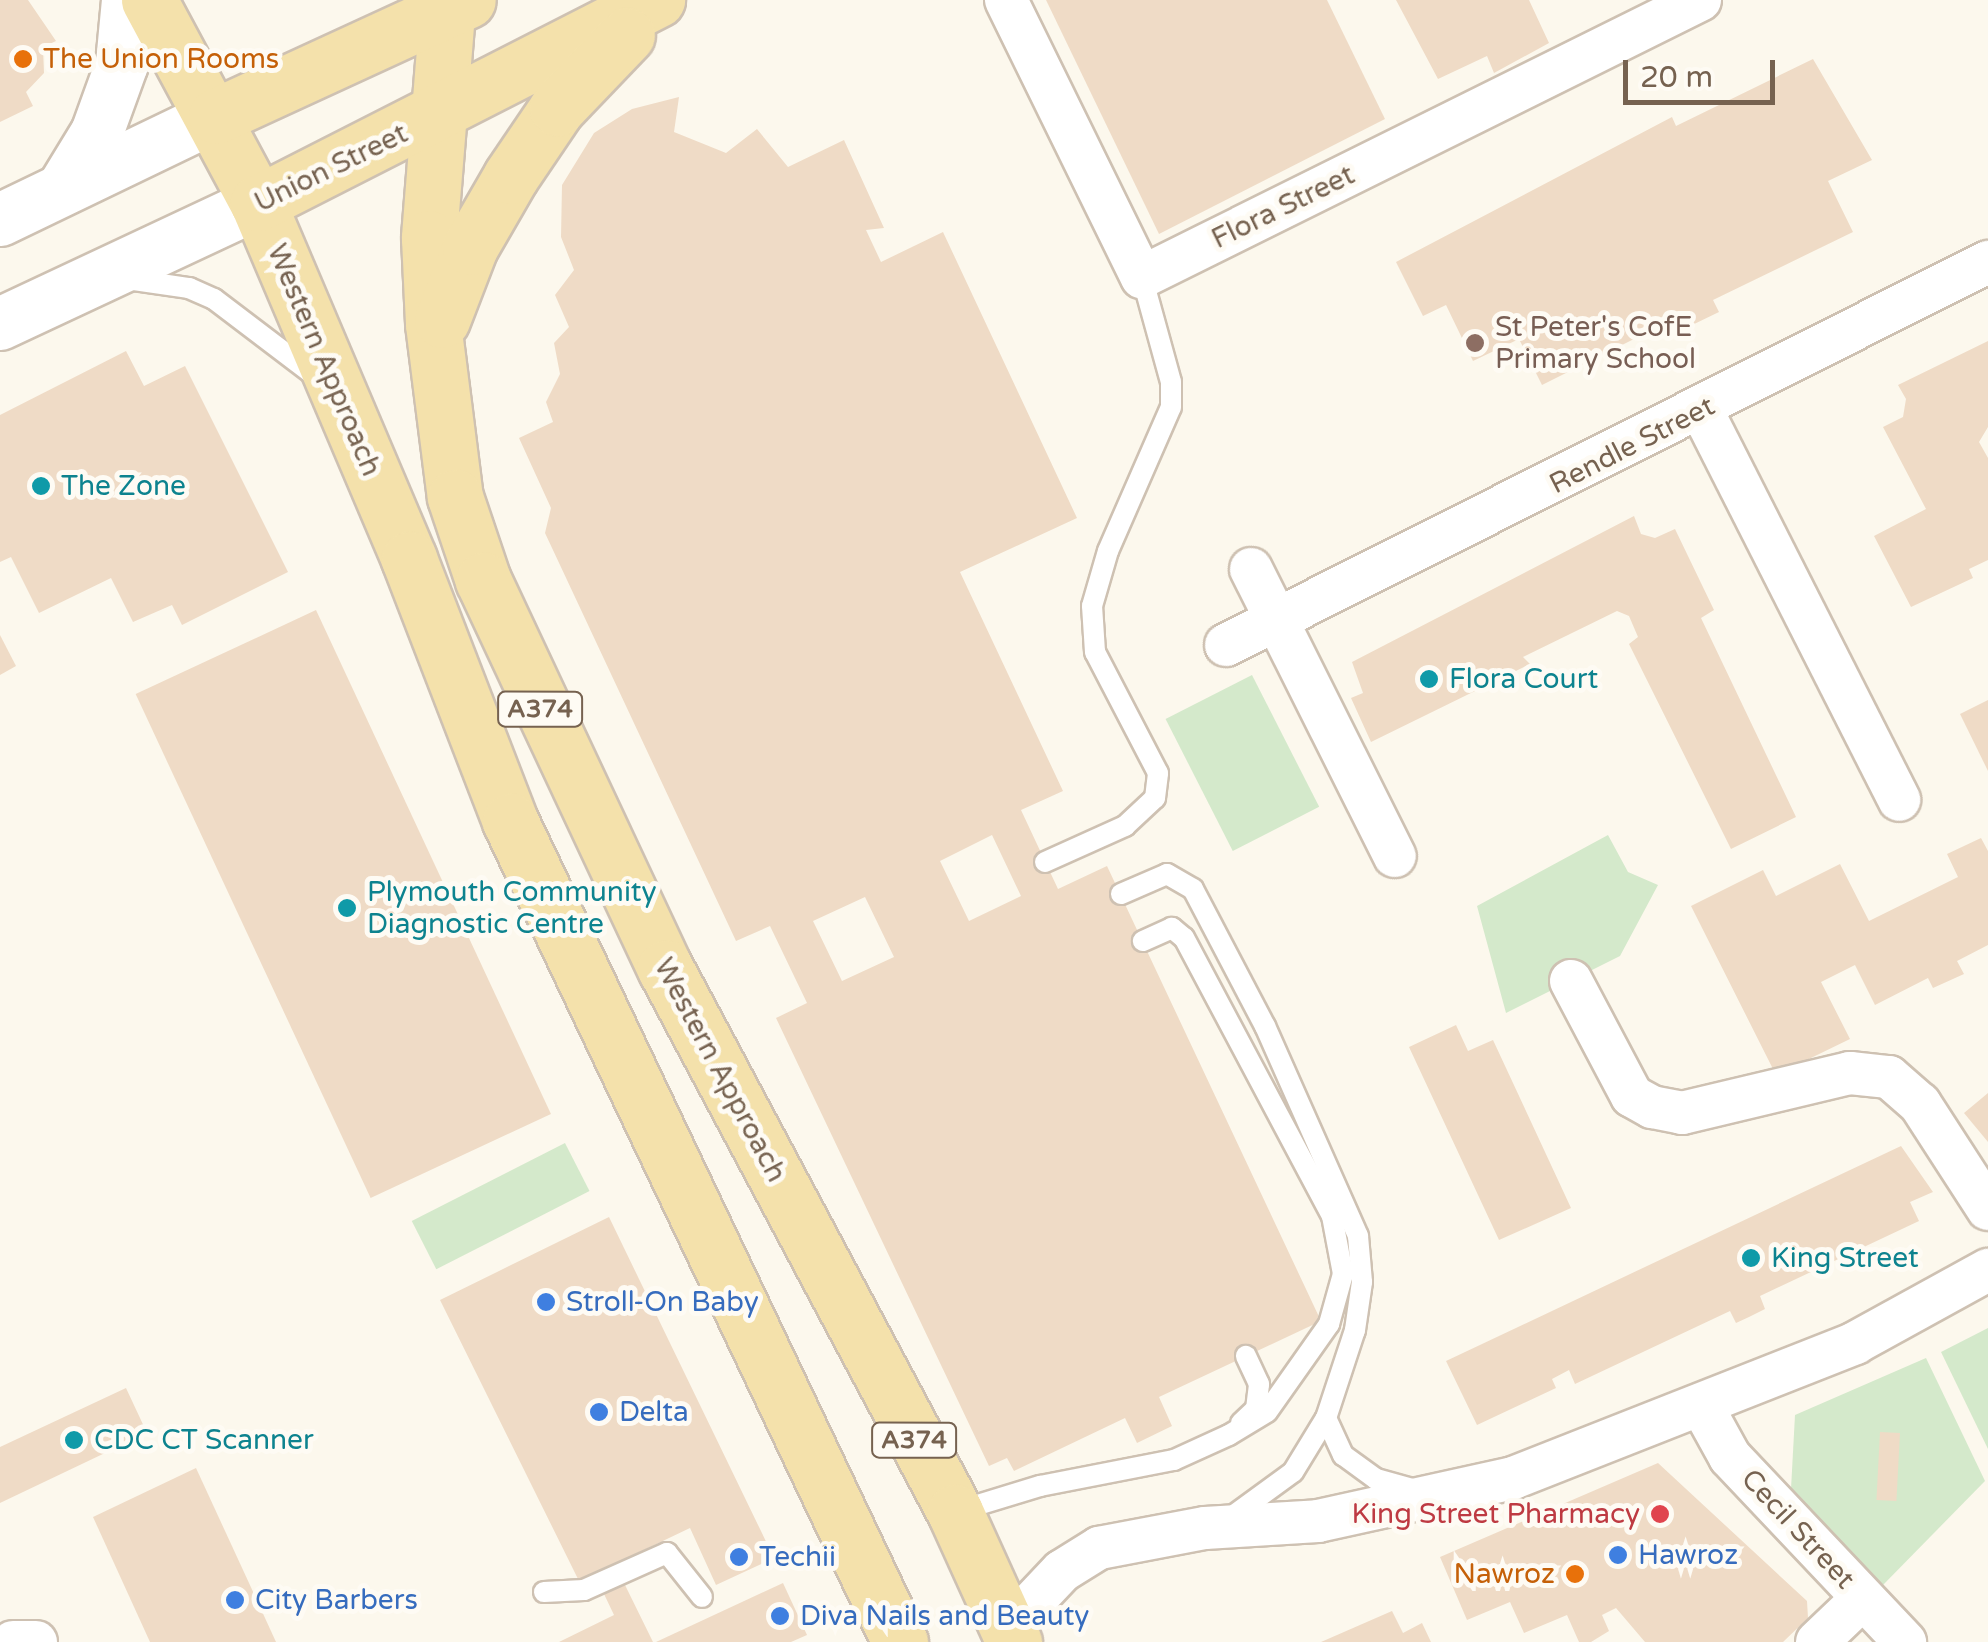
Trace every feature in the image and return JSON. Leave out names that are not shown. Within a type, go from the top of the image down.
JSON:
[{"type":"main road","name":"A374","points":[[150,0],[216,116],[455,3]]},
{"type":"main road","name":"Union Street","points":[[258,204],[437,116],[657,0]]},
{"type":"main road","points":[[434,340],[470,246],[556,108],[667,0]]},
{"type":"main road","name":"Western Approach","points":[[455,3],[437,116],[429,238],[434,340],[456,497],[523,674],[665,968],[955,1512],[1011,1635]]},
{"type":"main road","name":"Western Approach","points":[[216,116],[258,204],[510,821],[900,1642]]},
{"type":"street","points":[[64,187],[97,133],[122,64],[128,0]]},
{"type":"street","points":[[1006,0],[1142,277]]},
{"type":"street","name":"Flora Street","points":[[1142,277],[1700,0]]},
{"type":"street","points":[[0,220],[216,116]]},
{"type":"street","name":"Union Street","points":[[0,324],[258,204]]},
{"type":"street","name":"Rendle Street","points":[[1226,645],[1702,411],[1988,262]]},
{"type":"street","points":[[1702,411],[1899,800]]},
{"type":"street","points":[[1251,569],[1274,623],[1395,856]]},
{"type":"street","points":[[1571,981],[1632,1096],[1652,1107],[1682,1113],[1850,1073],[1888,1076],[1920,1104],[1988,1209]]},
{"type":"street","points":[[1011,1635],[1062,1571],[1100,1548],[1205,1528],[1318,1521],[1513,1478],[1702,1408],[1855,1343],[1988,1270]]},
{"type":"street","name":"Cecil Street","points":[[1702,1408],[1730,1457],[1905,1642]]},
{"type":"street","points":[[1817,1642],[1862,1599]]},
{"type":"street","points":[[13,1642],[36,1642]]},
{"type":"lane","points":[[1046,862],[1125,826],[1155,798],[1158,773],[1095,652],[1092,606],[1108,551],[1172,407],[1142,277]]},
{"type":"lane","points":[[103,278],[147,279],[214,299],[338,396]]},
{"type":"lane","points":[[1120,894],[1167,874],[1194,889],[1340,1188],[1358,1236],[1362,1282],[1342,1377],[1326,1418],[1293,1472],[1252,1508],[1205,1528]]},
{"type":"lane","points":[[955,1512],[1040,1486],[1174,1460],[1230,1436],[1267,1412],[1329,1324],[1343,1274],[1332,1216],[1184,938],[1172,928],[1143,941]]},
{"type":"lane","points":[[1230,1436],[1256,1408],[1259,1384],[1246,1356]]},
{"type":"lane","points":[[1326,1418],[1343,1455],[1376,1479],[1430,1494]]},
{"type":"lane","points":[[544,1592],[584,1590],[667,1553],[702,1597]]},
{"type":"green space","points":[[1252,675],[1319,807],[1233,851],[1166,719]]},
{"type":"green space","points":[[1608,835],[1628,872],[1658,885],[1620,956],[1506,1013],[1477,906]]},
{"type":"green space","points":[[565,1143],[590,1191],[436,1269],[412,1221]]},
{"type":"green space","points":[[1988,1328],[1988,1449],[1941,1352]]},
{"type":"green space","points":[[1926,1358],[1985,1481],[1883,1585],[1791,1489],[1795,1415]]},
{"type":"building","name":"The Union Rooms","points":[[0,0],[28,0],[56,41],[43,47],[44,73],[26,92],[33,106],[0,122]]},
{"type":"building","points":[[1046,0],[1327,0],[1385,119],[1159,234]]},
{"type":"building","points":[[1396,0],[1529,0],[1549,43],[1494,73],[1487,56],[1438,79]]},
{"type":"building","points":[[1813,59],[1872,160],[1828,181],[1853,232],[1713,300],[1719,312],[1688,327],[1682,315],[1542,385],[1519,339],[1473,361],[1446,305],[1423,316],[1396,262],[1672,117],[1676,126]]},
{"type":"building","points":[[679,97],[674,132],[726,153],[757,129],[788,167],[844,140],[884,228],[866,230],[881,262],[943,232],[1077,518],[960,572],[1063,791],[1021,810],[1058,889],[1107,866],[1321,1321],[1159,1397],[1172,1426],[1137,1443],[1125,1418],[1014,1471],[1007,1458],[989,1466],[776,1018],[807,1003],[770,926],[736,941],[545,533],[551,508],[519,438],[553,422],[546,402],[560,374],[554,343],[569,327],[555,295],[574,270],[561,237],[562,185],[594,133],[632,109]],"holes":[[[992,835],[1021,896],[969,921],[940,861]],[[865,897],[894,957],[842,981],[813,921]]]},
{"type":"building","points":[[1988,341],[1988,427],[1979,442],[1988,458],[1988,560],[1969,569],[1973,578],[1911,607],[1874,536],[1926,509],[1883,427],[1903,417],[1906,399],[1898,385]]},
{"type":"building","points":[[126,351],[144,386],[185,366],[288,572],[182,625],[172,605],[133,622],[111,578],[39,613],[11,557],[0,562],[0,415]]},
{"type":"building","name":"Flora Court","points":[[1634,516],[1641,534],[1655,538],[1675,529],[1714,610],[1701,618],[1796,817],[1731,849],[1629,644],[1638,637],[1629,616],[1617,611],[1523,657],[1530,664],[1371,742],[1351,698],[1363,693],[1352,662]]},
{"type":"building","name":"Plymouth Community Diagnostic Centre","points":[[316,610],[551,1114],[371,1198],[136,694]]},
{"type":"building","points":[[0,635],[16,666],[0,675]]},
{"type":"building","points":[[1988,700],[1988,771],[1960,714]]},
{"type":"building","points":[[1981,838],[1988,851],[1988,945],[1957,961],[1964,974],[1933,988],[1928,978],[1875,1005],[1855,965],[1821,982],[1850,1039],[1776,1075],[1691,906],[1763,870],[1776,896],[1840,864],[1869,921],[1958,877],[1947,854]]},
{"type":"building","points":[[1456,1025],[1468,1051],[1493,1040],[1571,1208],[1499,1240],[1409,1047]]},
{"type":"building","points":[[1988,1093],[1988,1142],[1964,1113]]},
{"type":"building","name":"King Street","points":[[1901,1146],[1933,1192],[1910,1202],[1919,1221],[1760,1296],[1765,1309],[1736,1323],[1730,1311],[1575,1384],[1569,1370],[1552,1379],[1556,1388],[1477,1425],[1446,1361]]},
{"type":"building","points":[[609,1217],[774,1558],[716,1585],[690,1528],[579,1581],[440,1300]]},
{"type":"building","name":"CDC CT Scanner","points":[[126,1388],[147,1433],[0,1503],[0,1447]]},
{"type":"building","points":[[1880,1432],[1900,1433],[1896,1501],[1876,1500]]},
{"type":"building","points":[[1658,1463],[1807,1601],[1808,1618],[1783,1642],[1645,1642],[1616,1608],[1602,1615],[1609,1631],[1591,1642],[1579,1642],[1567,1615],[1524,1633],[1510,1602],[1467,1620],[1440,1557]]},
{"type":"building","points":[[196,1468],[276,1642],[150,1642],[93,1517]]},
{"type":"building","points":[[783,1583],[807,1635],[791,1642],[656,1642]]},
{"type":"building","points":[[625,1585],[653,1642],[559,1642],[614,1615],[604,1594]]},
{"type":"building","points":[[1392,1611],[1403,1633],[1422,1623],[1431,1642],[1321,1642]]},
{"type":"place","name":"The Union Rooms","points":[[23,59]]},
{"type":"place","name":"St Peter's CofE Primary School","points":[[1475,343]]},
{"type":"place","name":"The Zone","points":[[41,486]]},
{"type":"place","name":"Flora Court","points":[[1429,679]]},
{"type":"place","name":"Plymouth Community Diagnostic Centre","points":[[347,908]]},
{"type":"place","name":"King Street","points":[[1751,1258]]},
{"type":"place","name":"Stroll-On Baby","points":[[546,1302]]},
{"type":"place","name":"Delta","points":[[599,1412]]},
{"type":"place","name":"CDC CT Scanner","points":[[74,1440]]},
{"type":"place","name":"King Street Pharmacy","points":[[1660,1514]]},
{"type":"place","name":"Hawroz","points":[[1618,1555]]},
{"type":"place","name":"Techii","points":[[739,1557]]},
{"type":"place","name":"Nawroz","points":[[1575,1574]]},
{"type":"place","name":"City Barbers","points":[[235,1600]]},
{"type":"place","name":"Diva Nails and Beauty","points":[[780,1616]]}]
